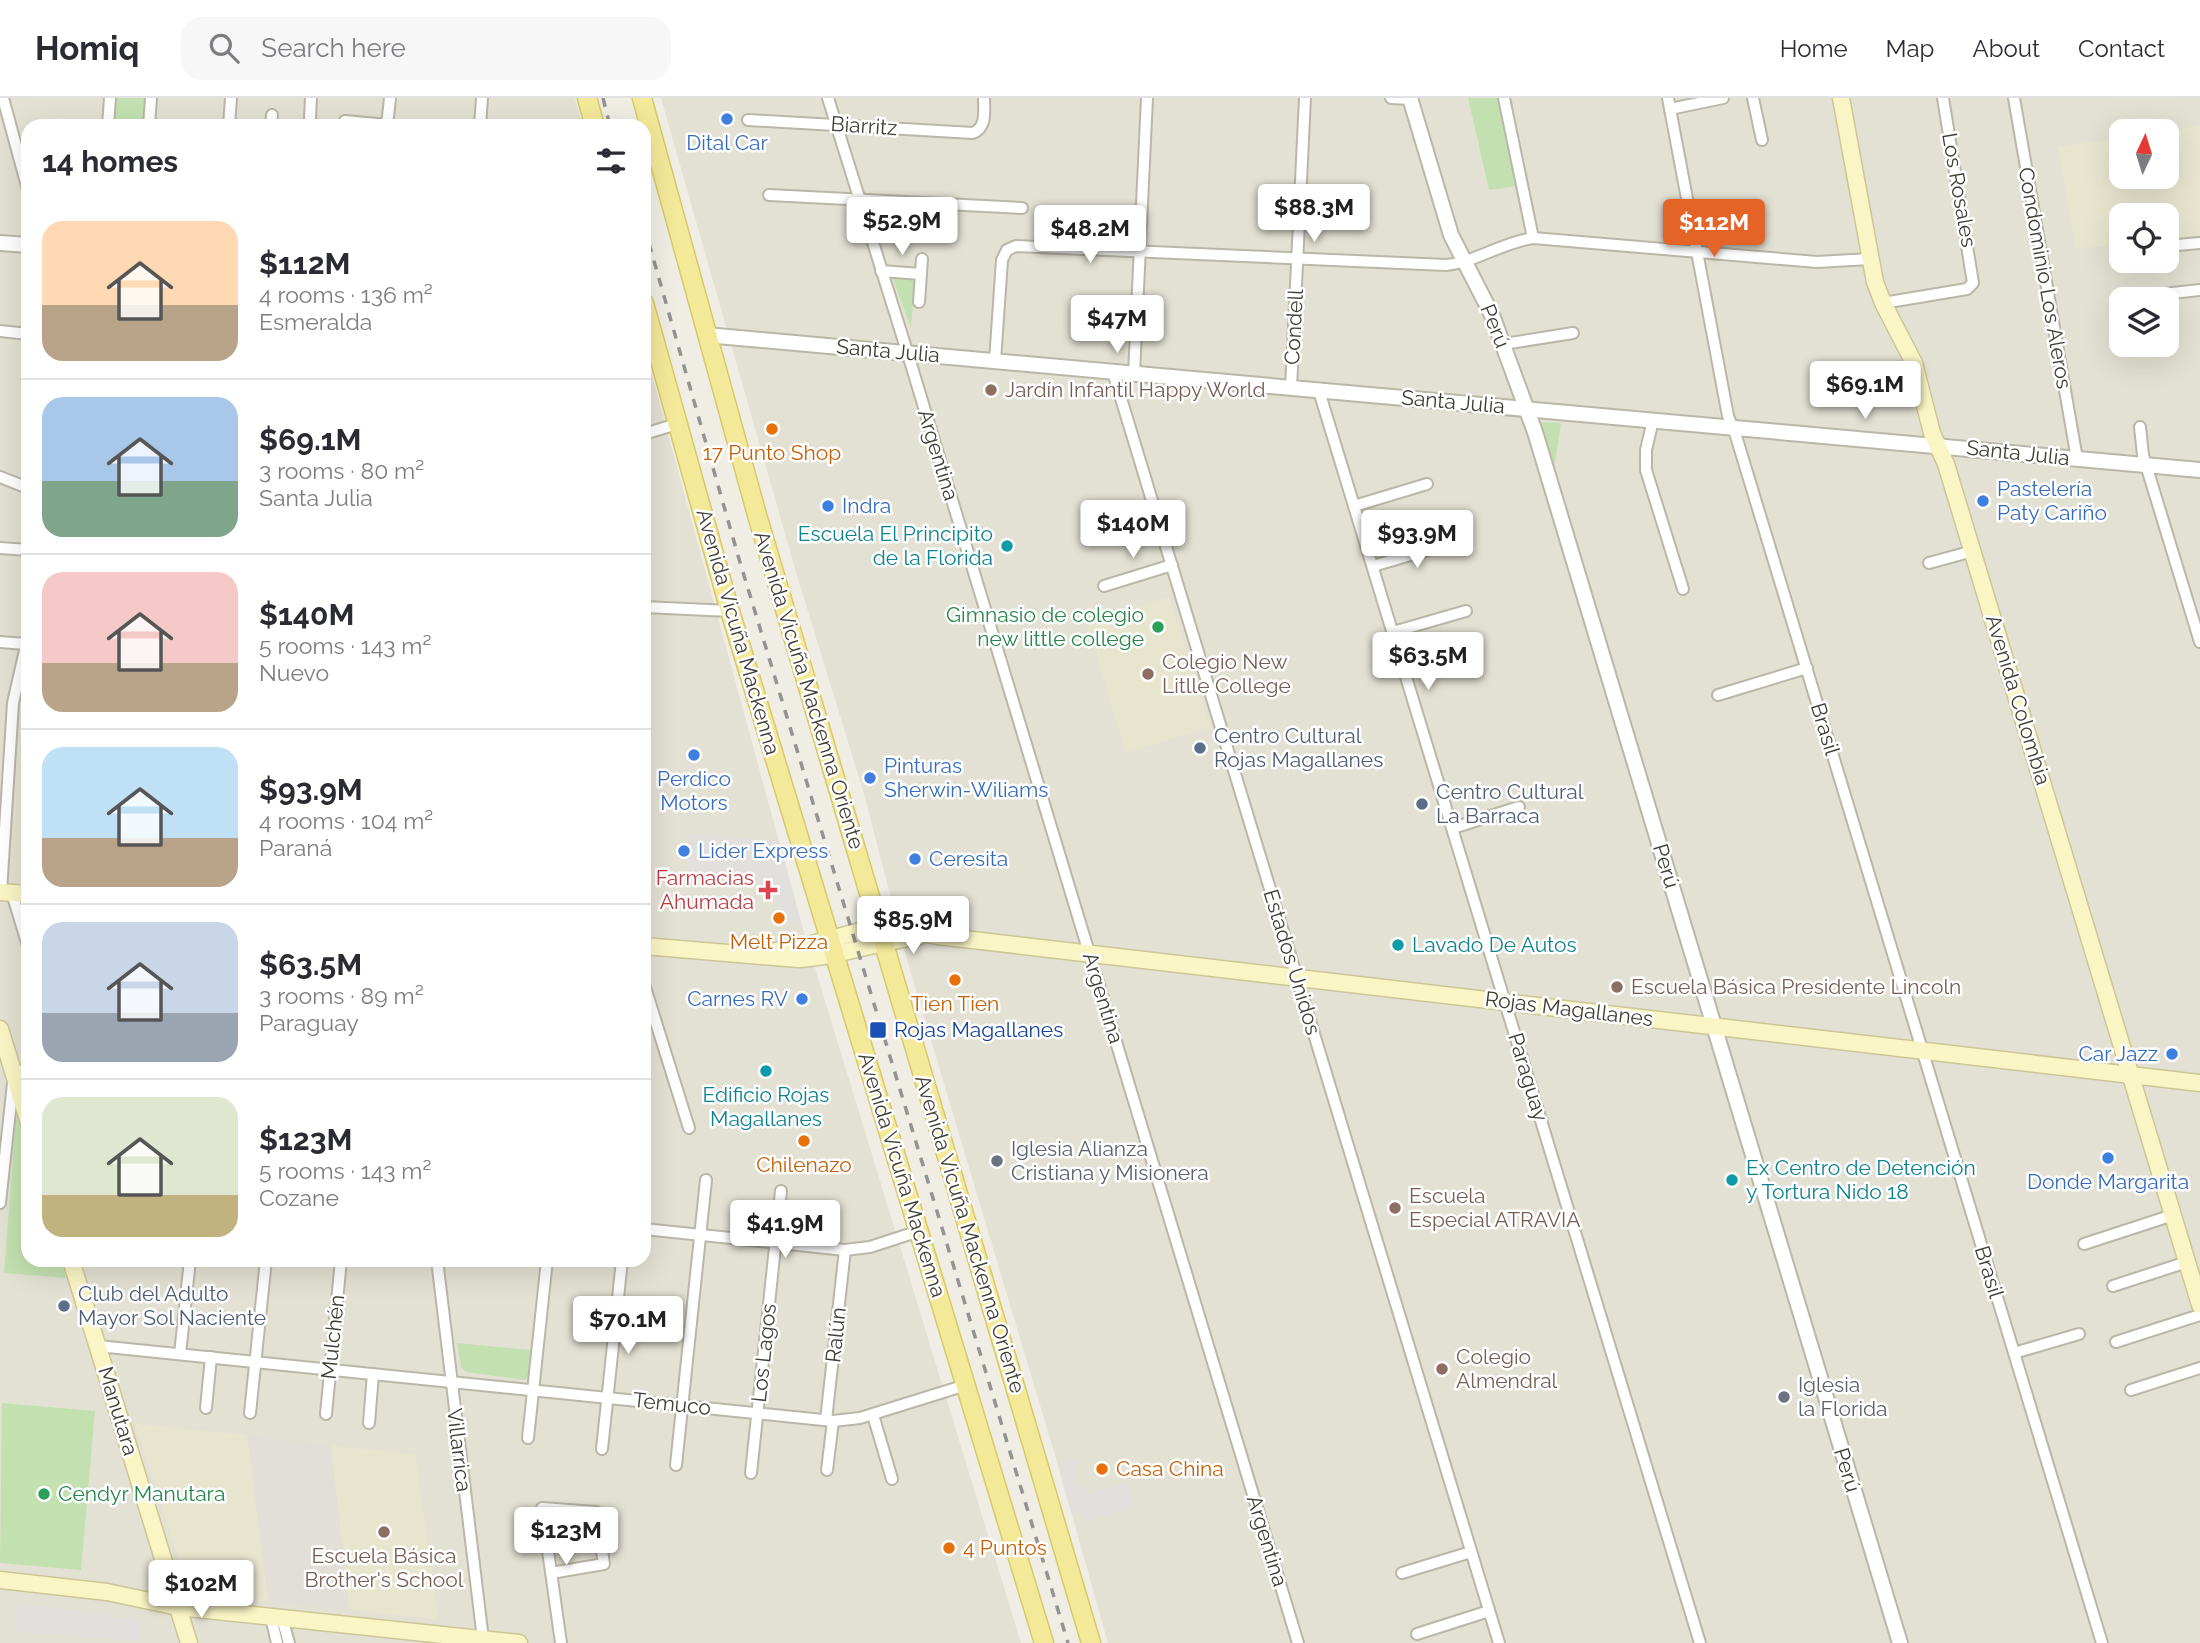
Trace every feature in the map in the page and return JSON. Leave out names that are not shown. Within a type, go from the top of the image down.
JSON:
[{"type":"main road","points":[[587,98],[593,119]]},
{"type":"main road","name":"Avenida Vicuña Mackenna Oriente","points":[[642,98],[648,119]]},
{"type":"main road","name":"Avenida Colombia","points":[[1841,98],[1875,282],[1914,363],[1931,433],[1945,461],[1973,551],[2200,1305]]},
{"type":"main road","name":"Avenida Vicuña Mackenna Oriente","points":[[651,131],[706,335],[1091,1643]]},
{"type":"main road","name":"Avenida Vicuña Mackenna","points":[[651,337],[730,611],[1044,1643]]},
{"type":"main road","name":"Rojas Magallanes","points":[[651,950],[755,956],[832,946],[881,933],[938,936],[2200,1083]]},
{"type":"main road","points":[[1,1036],[21,1072]]},
{"type":"main road","name":"Manutara","points":[[73,1267],[189,1643]]},
{"type":"main road","points":[[0,1580],[107,1592],[178,1607],[276,1618],[383,1636],[483,1639],[519,1643]]},
{"type":"street","points":[[3,98],[21,164]]},
{"type":"street","points":[[108,119],[110,98]]},
{"type":"street","points":[[150,119],[152,98]]},
{"type":"street","points":[[230,119],[231,98]]},
{"type":"street","points":[[310,118],[311,98]]},
{"type":"street","points":[[388,119],[390,98]]},
{"type":"street","points":[[480,119],[482,98]]},
{"type":"street","name":"Argentina","points":[[828,98],[1298,1643]]},
{"type":"street","name":"Biarritz","points":[[748,120],[970,133],[979,130],[983,122],[984,98]]},
{"type":"street","points":[[1134,374],[1147,98]]},
{"type":"street","name":"Condell","points":[[1292,388],[1305,98]]},
{"type":"street","points":[[1391,98],[1410,98]]},
{"type":"street","name":"Perú","points":[[1410,98],[1446,223],[1489,308],[1527,409],[1900,1643]]},
{"type":"street","points":[[1504,98],[1532,238]]},
{"type":"street","points":[[1669,103],[1723,98]]},
{"type":"street","points":[[1754,98],[1762,140]]},
{"type":"street","name":"Los Rosales","points":[[1883,303],[1967,289],[1973,283],[1943,98]]},
{"type":"street","name":"Condominio Los Aleros","points":[[2014,98],[2077,459]]},
{"type":"street","name":"Brasil","points":[[1669,103],[1726,409],[2102,1643]]},
{"type":"street","points":[[769,195],[1022,208]]},
{"type":"street","points":[[995,361],[1002,260],[1007,250],[1021,246],[1446,265],[1532,238],[1817,261],[1870,259]]},
{"type":"street","points":[[0,243],[21,244]]},
{"type":"street","points":[[2179,245],[2200,243]]},
{"type":"street","points":[[919,302],[922,259]]},
{"type":"street","points":[[881,271],[921,274]]},
{"type":"street","points":[[2179,292],[2200,290]]},
{"type":"street","points":[[0,331],[21,333]]},
{"type":"street","points":[[1504,344],[1573,333]]},
{"type":"street","name":"Santa Julia","points":[[706,335],[2200,470]]},
{"type":"street","name":"Estados Unidos","points":[[1113,372],[1499,1643]]},
{"type":"street","name":"Paraguay","points":[[1319,391],[1700,1643]]},
{"type":"street","points":[[1653,420],[1646,450],[1646,470],[1683,589]]},
{"type":"street","points":[[651,432],[677,424]]},
{"type":"street","points":[[2140,427],[2147,465],[2200,642]]},
{"type":"street","points":[[0,477],[21,485]]},
{"type":"street","points":[[1354,506],[1427,484]]},
{"type":"street","points":[[1373,566],[1441,546]]},
{"type":"street","points":[[0,548],[21,550]]},
{"type":"street","points":[[1929,564],[1973,551]]},
{"type":"street","points":[[1104,586],[1172,565]]},
{"type":"street","points":[[651,607],[730,611]]},
{"type":"street","points":[[1393,632],[1466,611]]},
{"type":"street","points":[[0,642],[21,640]]},
{"type":"street","points":[[21,667],[13,703],[10,893],[21,925]]},
{"type":"street","points":[[1718,695],[1807,668]]},
{"type":"street","points":[[1453,828],[1519,807]]},
{"type":"street","points":[[651,1006],[689,1128]]},
{"type":"street","points":[[0,1203],[4,1113],[21,1072]]},
{"type":"street","points":[[676,1465],[706,1180]]},
{"type":"street","name":"Los Lagos","points":[[751,1473],[780,1191]]},
{"type":"street","points":[[2084,1244],[2173,1215]]},
{"type":"street","points":[[651,1230],[845,1250],[870,1247],[919,1231]]},
{"type":"street","name":"Ralún","points":[[827,1470],[845,1250]]},
{"type":"street","points":[[2113,1286],[2187,1262]]},
{"type":"street","points":[[180,1354],[189,1267]]},
{"type":"street","points":[[250,1413],[265,1267]]},
{"type":"street","name":"Mulchén","points":[[326,1413],[340,1267]]},
{"type":"street","name":"Villarrica","points":[[438,1267],[483,1639]]},
{"type":"street","points":[[528,1438],[546,1267]]},
{"type":"street","points":[[602,1450],[621,1267]]},
{"type":"street","points":[[2116,1342],[2200,1315]]},
{"type":"street","points":[[2014,1353],[2079,1334]]},
{"type":"street","name":"Temuco","points":[[98,1346],[830,1420],[853,1420],[873,1415],[966,1385]]},
{"type":"street","points":[[206,1408],[211,1357]]},
{"type":"street","points":[[2131,1390],[2200,1368]]},
{"type":"street","points":[[369,1423],[373,1374]]},
{"type":"street","points":[[873,1415],[892,1479]]},
{"type":"street","points":[[551,1573],[604,1564],[596,1512],[542,1508],[551,1573],[561,1643]]},
{"type":"street","points":[[1402,1573],[1471,1552]]},
{"type":"street","points":[[1417,1634],[1489,1611]]},
{"type":"street","points":[[276,1618],[277,1643]]},
{"type":"street","points":[[276,1618],[289,1643]]},
{"type":"shaded area","points":[[0,98],[575,98],[581,119],[21,119],[21,1267],[651,1267],[651,372],[801,922],[1021,1643],[0,1643]]},
{"type":"shaded area","points":[[661,98],[2200,98],[2200,1643],[1108,1643],[1057,1462],[907,960],[864,794],[795,569]]},
{"type":"shaded area","points":[[2200,126],[2200,235],[2179,237],[2179,203],[2109,203],[2109,245],[2076,249],[2058,147],[2109,140],[2109,189],[2179,189],[2179,129]]},
{"type":"shaded area","name":"Colegio New Litlle College","points":[[1169,597],[1210,727],[1126,753],[1087,622]]},
{"type":"shaded area","points":[[690,834],[779,841],[801,922],[783,920],[770,889],[749,888],[745,877],[687,874]]},
{"type":"shaded area","points":[[135,1424],[247,1435],[268,1602],[190,1594]]},
{"type":"shaded area","points":[[247,1435],[331,1446],[350,1610],[268,1602]]},
{"type":"shaded area","name":"Escuela Básica Brother's School","points":[[331,1446],[415,1454],[438,1619],[350,1610]]},
{"type":"shaded area","points":[[1077,1457],[1079,1464],[1075,1466],[1076,1472],[1073,1473],[1076,1483],[1080,1482],[1081,1488],[1085,1487],[1087,1494],[1128,1483],[1135,1508],[1084,1522],[1082,1513],[1072,1515],[1057,1462]]},
{"type":"shaded area","points":[[17,1603],[141,1620],[139,1642],[15,1631]]},
{"type":"green space","points":[[116,98],[144,98],[142,119],[114,119]]},
{"type":"green space","points":[[1468,98],[1499,98],[1517,186],[1489,190]]},
{"type":"green space","points":[[891,274],[912,275],[915,280],[911,328]]},
{"type":"green space","points":[[1539,422],[1561,423],[1554,468]]},
{"type":"green space","points":[[21,1119],[21,1267],[63,1267],[66,1278],[4,1273],[16,1120]]},
{"type":"green space","points":[[457,1343],[532,1350],[529,1378],[524,1380],[466,1372],[461,1367]]},
{"type":"green space","name":"Cendyr Manutara","points":[[2,1403],[95,1411],[81,1570],[0,1563]]},
{"type":"railway","points":[[603,98],[608,119]]},
{"type":"railway","points":[[651,251],[739,559],[1068,1643]]},
{"type":"place","name":"Dital Car","points":[[727,119]]},
{"type":"place","name":"Jardín Infantil Happy World","points":[[991,390]]},
{"type":"place","name":"17 Punto Shop","points":[[772,429]]},
{"type":"place","name":"Pastelería Paty Cariño","points":[[1983,501]]},
{"type":"place","name":"Indra","points":[[828,506]]},
{"type":"place","name":"Escuela El Principito de la Florida","points":[[1007,546]]},
{"type":"place","name":"Gimnasio de colegio new little college","points":[[1158,627]]},
{"type":"place","name":"Colegio New Litlle College","points":[[1148,674]]},
{"type":"place","name":"Centro Cultural Rojas Magallanes","points":[[1200,748]]},
{"type":"place","name":"Perdico Motors","points":[[694,755]]},
{"type":"place","name":"Pinturas Sherwin-Wiliams","points":[[870,778]]},
{"type":"place","name":"Centro Cultural La Barraca","points":[[1422,804]]},
{"type":"place","name":"Lider Express","points":[[684,851]]},
{"type":"place","name":"Ceresita","points":[[915,859]]},
{"type":"place","name":"Farmacias Ahumada","points":[[768,890]]},
{"type":"place","name":"Melt Pizza","points":[[779,918]]},
{"type":"place","name":"Lavado De Autos","points":[[1398,945]]},
{"type":"place","name":"Tien Tien","points":[[955,980]]},
{"type":"place","name":"Escuela Básica Presidente Lincoln","points":[[1617,987]]},
{"type":"place","name":"Carnes RV","points":[[802,999]]},
{"type":"place","name":"Rojas Magallanes","points":[[878,1030]]},
{"type":"place","name":"Car Jazz","points":[[2172,1054]]},
{"type":"place","name":"Edificio Rojas Magallanes","points":[[766,1071]]},
{"type":"place","name":"Chilenazo","points":[[804,1141]]},
{"type":"place","name":"Donde Margarita","points":[[2108,1158]]},
{"type":"place","name":"Iglesia Alianza Cristiana y Misionera","points":[[997,1161]]},
{"type":"place","name":"Ex Centro de Detención y Tortura Nido 18","points":[[1732,1180]]},
{"type":"place","name":"Escuela Especial ATRAVIA","points":[[1395,1208]]},
{"type":"place","name":"Club del Adulto Mayor Sol Naciente","points":[[64,1306]]},
{"type":"place","name":"Colegio Almendral","points":[[1442,1369]]},
{"type":"place","name":"Iglesia la Florida","points":[[1784,1397]]},
{"type":"place","name":"Casa China","points":[[1102,1469]]},
{"type":"place","name":"Cendyr Manutara","points":[[44,1494]]},
{"type":"place","name":"Escuela Básica Brother's School","points":[[384,1532]]},
{"type":"place","name":"4 Puntos","points":[[949,1548]]}]
